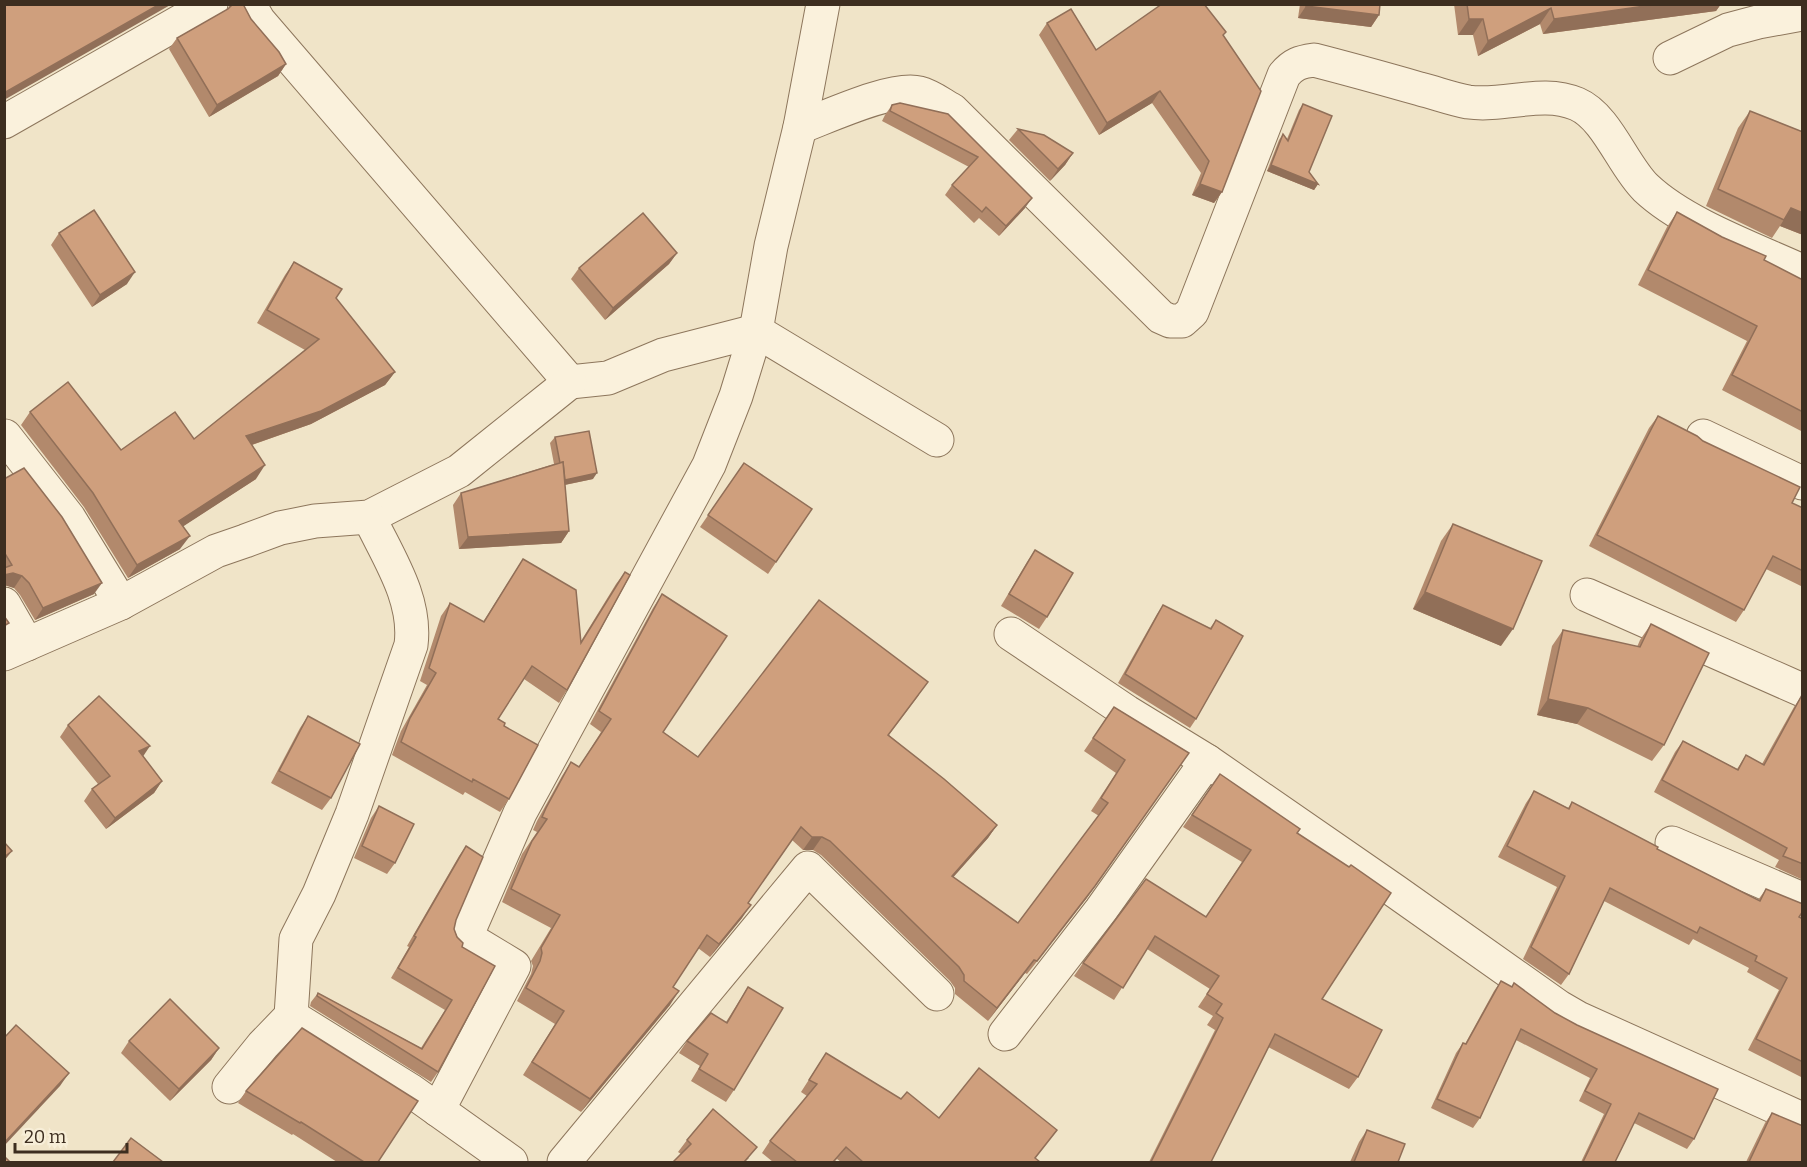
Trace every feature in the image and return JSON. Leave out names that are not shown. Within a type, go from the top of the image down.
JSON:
[{"type":"street","points":[[4,122],[211,4]]},
{"type":"street","points":[[249,4],[258,21],[570,382]]},
{"type":"street","points":[[438,1110],[514,966],[466,937],[520,813],[709,465],[736,396],[756,331],[771,246],[800,127],[823,4]]},
{"type":"street","points":[[1670,58],[1728,30],[1803,14]]},
{"type":"street","points":[[800,127],[896,92],[917,92],[933,99],[952,110],[1161,317],[1170,321],[1182,321],[1192,312],[1284,75],[1292,66],[1314,60],[1467,102],[1504,103],[1535,98],[1555,98],[1577,105],[1588,112],[1603,129],[1644,186],[1658,198],[1693,220],[1803,272]]},
{"type":"street","points":[[4,604],[16,649],[121,603],[216,551],[245,540],[280,528],[315,521],[369,517],[459,471],[570,382],[608,378],[663,355],[756,331],[937,441]]},
{"type":"street","points":[[5,436],[69,518],[121,603]]},
{"type":"street","points":[[1703,436],[1803,483]]},
{"type":"street","points":[[229,1087],[263,1045],[291,1016],[296,939],[319,894],[352,814],[411,645],[413,630],[408,598],[369,517]]},
{"type":"street","points":[[1587,595],[1803,690]]},
{"type":"street","points":[[1011,634],[1126,712],[1207,761],[1559,1007],[1578,1018],[1803,1119]]},
{"type":"street","points":[[1005,1034],[1101,910],[1207,761]]},
{"type":"street","points":[[1672,843],[1803,899]]},
{"type":"street","points":[[564,1162],[808,868],[937,994]]},
{"type":"street","points":[[291,1016],[410,1090],[511,1162]]},
{"type":"building","points":[[4,4],[160,4],[4,93]]},
{"type":"building","points":[[233,4],[243,4],[251,19],[279,52],[286,64],[217,105],[177,38]]},
{"type":"building","points":[[1162,4],[1204,4],[1226,32],[1223,35],[1261,91],[1222,192],[1200,184],[1209,161],[1160,91],[1107,123],[1047,23],[1071,9],[1096,50]]},
{"type":"building","points":[[1306,4],[1380,4],[1379,15],[1306,6]]},
{"type":"building","points":[[1467,4],[1659,4],[1554,19],[1551,8],[1488,41],[1483,19],[1469,19]]},
{"type":"building","points":[[900,103],[948,114],[1032,198],[1006,226],[986,207],[982,212],[952,185],[978,157],[890,111],[892,105]]},
{"type":"building","points":[[1303,104],[1332,116],[1309,172],[1318,184],[1271,165],[1283,134],[1288,141]]},
{"type":"building","points":[[1750,111],[1803,132],[1803,213],[1791,208],[1784,220],[1718,189]]},
{"type":"building","points":[[1018,129],[1044,135],[1073,153],[1058,169]]},
{"type":"building","points":[[94,210],[135,272],[100,295],[59,233]]},
{"type":"building","points":[[1677,212],[1722,237],[1766,256],[1764,260],[1803,280],[1803,412],[1732,375],[1757,326],[1648,270]]},
{"type":"building","points":[[643,213],[677,253],[613,308],[579,268]]},
{"type":"building","points":[[294,262],[342,289],[336,298],[395,372],[321,411],[246,436],[265,465],[179,521],[190,536],[137,565],[93,493],[30,412],[68,382],[121,450],[175,412],[194,439],[319,339],[267,310]]},
{"type":"building","points":[[1658,416],[1703,441],[1800,487],[1792,503],[1803,508],[1803,571],[1773,556],[1744,610],[1597,535]]},
{"type":"building","points":[[589,431],[597,473],[565,480],[563,462],[560,463],[555,437]]},
{"type":"building","points":[[563,462],[569,531],[468,537],[461,493]]},
{"type":"building","points":[[744,463],[812,509],[776,562],[708,515]]},
{"type":"building","points":[[24,468],[62,517],[102,583],[43,608],[29,583],[22,576],[13,573],[4,575],[4,568],[12,565],[4,552],[4,479]]},
{"type":"building","points":[[1453,524],[1542,561],[1513,629],[1425,592]]},
{"type":"building","points":[[1035,550],[1073,573],[1047,617],[1009,594]]},
{"type":"building","points":[[523,559],[576,590],[581,643],[625,572],[630,575],[567,690],[532,666],[498,719],[505,723],[504,726],[538,745],[509,799],[473,779],[472,782],[401,742],[410,718],[436,673],[429,668],[450,603],[484,622]]},
{"type":"building","points":[[662,594],[727,636],[663,732],[698,757],[819,600],[928,682],[888,735],[997,825],[952,876],[1018,923],[1108,803],[1101,798],[1125,760],[1093,738],[1114,707],[1189,753],[1095,886],[997,1008],[964,981],[964,975],[959,967],[830,841],[822,837],[812,837],[801,827],[748,903],[751,905],[719,944],[707,935],[673,987],[679,991],[590,1099],[532,1062],[564,1011],[526,988],[540,961],[541,948],[560,915],[511,889],[532,841],[547,819],[542,817],[546,808],[571,762],[579,767],[611,719],[599,711]]},
{"type":"building","points":[[1163,605],[1211,629],[1216,620],[1243,636],[1196,719],[1125,674]]},
{"type":"building","points":[[4,616],[9,623],[4,626]]},
{"type":"building","points":[[1651,624],[1709,653],[1664,745],[1588,708],[1548,699],[1563,630],[1640,647]]},
{"type":"building","points":[[1802,695],[1803,864],[1783,856],[1787,848],[1662,780],[1683,741],[1738,770],[1746,755],[1764,765]]},
{"type":"building","points":[[99,696],[150,746],[139,751],[162,781],[115,818],[92,789],[110,776],[68,725]]},
{"type":"building","points":[[308,716],[360,744],[331,798],[279,771]]},
{"type":"building","points":[[1220,774],[1300,829],[1297,833],[1349,867],[1351,865],[1391,893],[1322,999],[1382,1030],[1358,1077],[1275,1034],[1211,1162],[1151,1162],[1223,1018],[1216,1013],[1222,1004],[1207,994],[1219,976],[1155,936],[1123,988],[1083,963],[1146,879],[1206,917],[1251,850],[1192,815]]},
{"type":"building","points":[[1534,791],[1569,809],[1572,802],[1658,847],[1657,849],[1760,901],[1766,889],[1803,904],[1803,911],[1799,917],[1803,919],[1803,1062],[1756,1039],[1787,978],[1755,961],[1757,956],[1700,927],[1697,933],[1610,888],[1569,974],[1531,947],[1565,876],[1507,846]]},
{"type":"building","points":[[379,806],[414,824],[395,863],[362,846]]},
{"type":"building","points":[[4,842],[12,851],[4,857]]},
{"type":"building","points":[[466,846],[483,857],[454,929],[457,937],[463,943],[462,947],[495,966],[438,1072],[317,996],[318,993],[422,1049],[452,1000],[398,968]]},
{"type":"building","points":[[1501,981],[1512,987],[1514,983],[1555,1013],[1577,1025],[1718,1089],[1694,1139],[1639,1113],[1615,1162],[1583,1162],[1611,1104],[1585,1091],[1597,1069],[1521,1029],[1480,1118],[1437,1099],[1463,1043],[1466,1044]]},
{"type":"building","points":[[748,987],[783,1008],[734,1090],[699,1069],[708,1054],[687,1041],[711,1013],[727,1023]]},
{"type":"building","points":[[170,999],[219,1048],[179,1089],[129,1041]]},
{"type":"building","points":[[16,1025],[69,1073],[4,1143],[4,1038]]},
{"type":"building","points":[[302,1028],[418,1101],[378,1162],[364,1162],[246,1091]]},
{"type":"building","points":[[826,1053],[901,1099],[907,1092],[939,1118],[979,1068],[1057,1130],[1035,1158],[1040,1162],[863,1162],[846,1147],[833,1162],[797,1162],[770,1141],[817,1084],[809,1080]]},
{"type":"building","points":[[713,1109],[757,1147],[744,1162],[673,1162],[691,1144],[687,1140]]},
{"type":"building","points":[[1772,1113],[1803,1126],[1803,1162],[1749,1162]]},
{"type":"building","points":[[1367,1130],[1405,1144],[1398,1162],[1354,1162]]},
{"type":"building","points":[[131,1138],[163,1162],[113,1162]]}]
